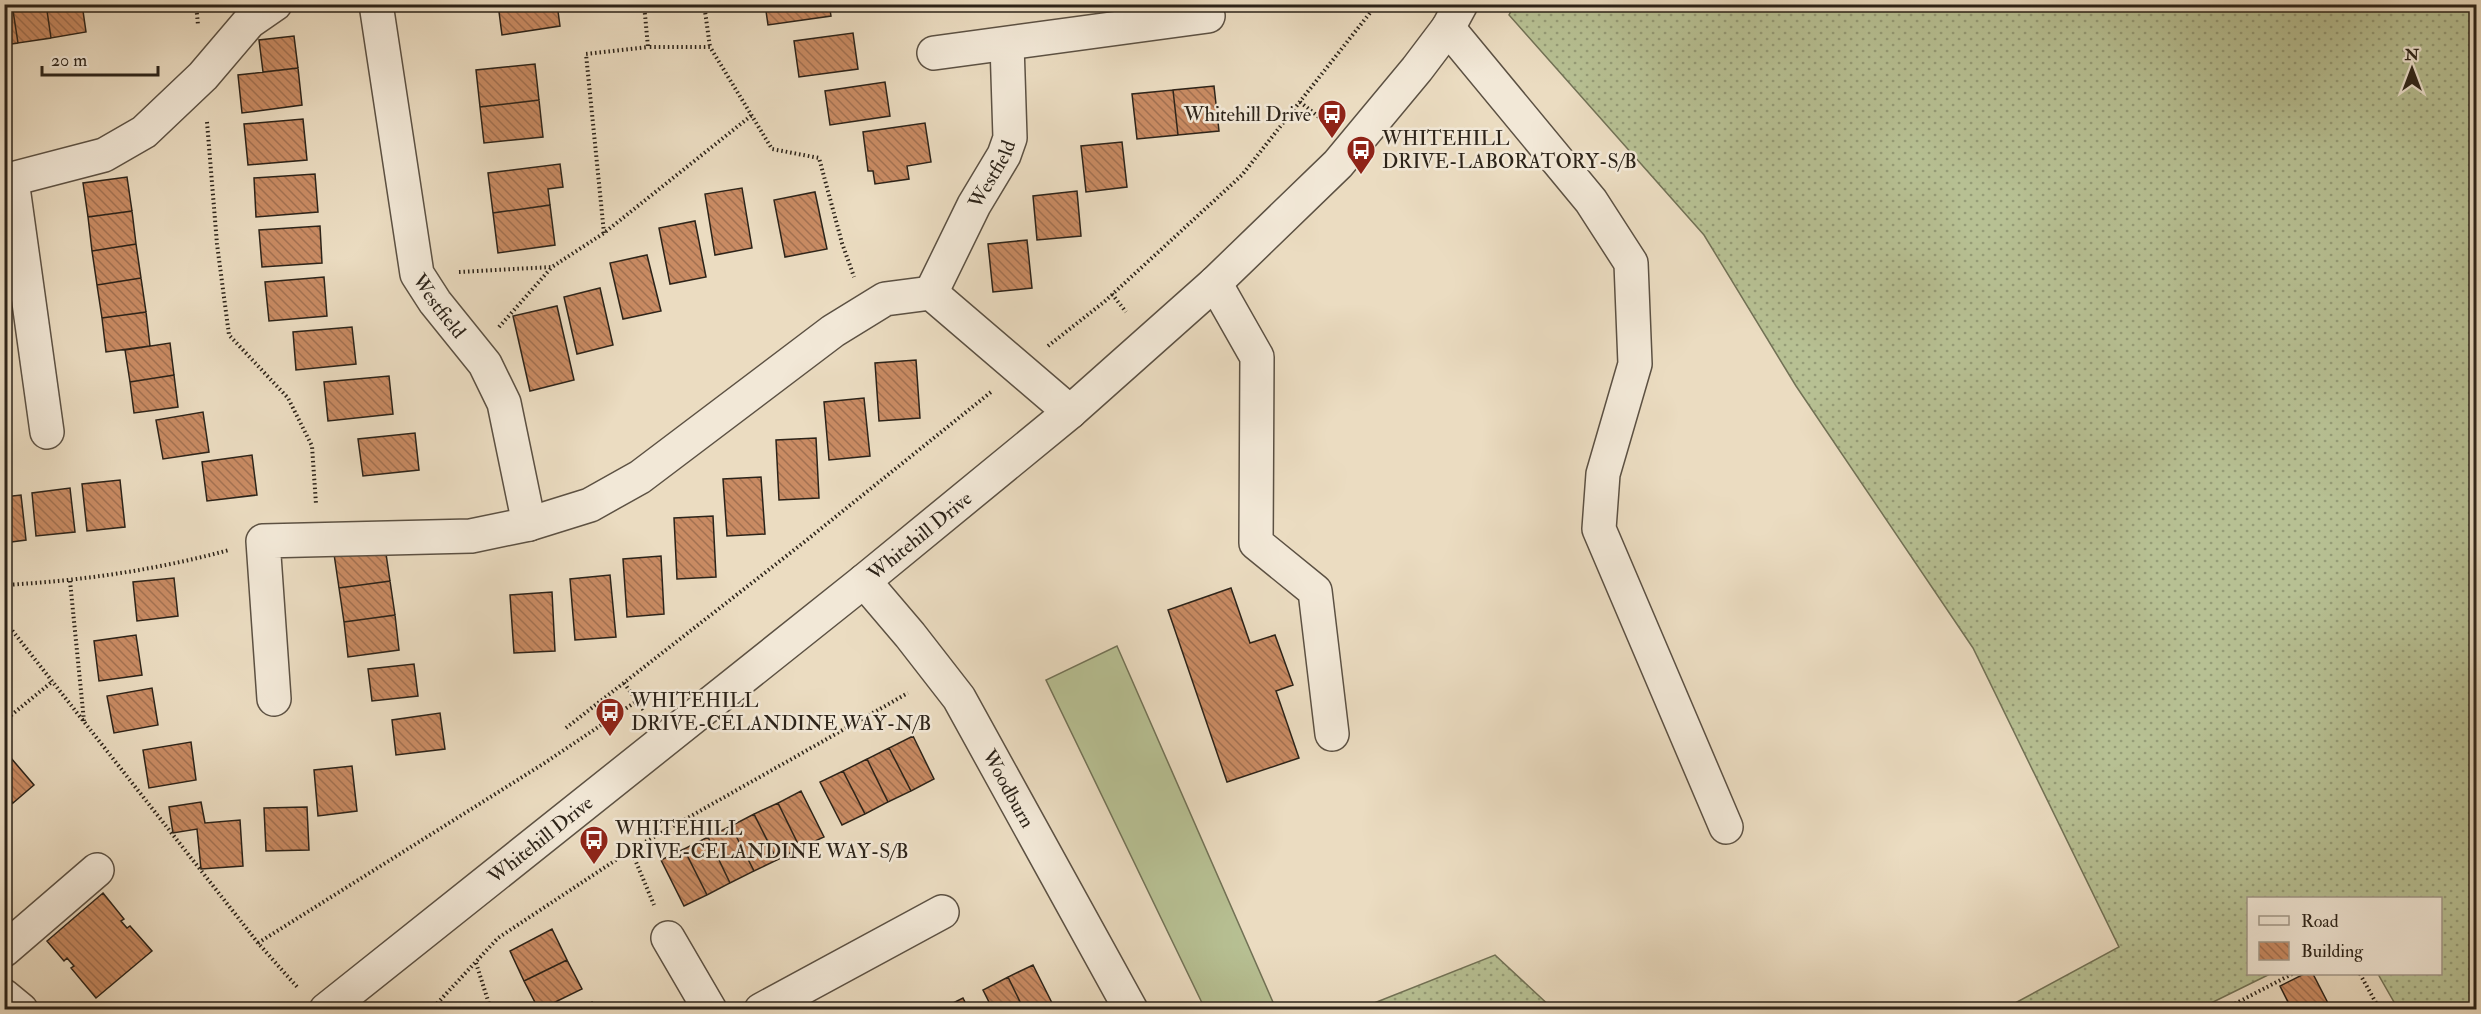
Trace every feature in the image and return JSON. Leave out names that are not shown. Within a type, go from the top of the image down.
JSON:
[{"type":"street","points":[[47,432],[8,180],[104,155],[144,132],[203,76],[249,22],[275,4]]},
{"type":"street","name":"Westfield","points":[[376,4],[417,274],[435,302],[485,364],[504,404],[529,524]]},
{"type":"street","points":[[934,52],[1208,16]]},
{"type":"street","points":[[1454,16],[1591,201],[1631,263],[1635,364],[1603,474],[1599,529],[1726,826]]},
{"type":"street","name":"Whitehill Drive","points":[[314,1001],[864,581],[1070,412],[1215,283],[1338,164],[1418,69],[1454,16]]},
{"type":"street","name":"Westfield","points":[[931,294],[974,205],[1004,155],[1010,138],[1007,44]]},
{"type":"street","points":[[1215,283],[1257,357],[1256,543],[1315,591],[1332,734]]},
{"type":"street","points":[[274,699],[263,541],[471,536],[529,524],[590,505],[640,477],[833,331],[885,299],[931,294],[1070,412]]},
{"type":"street","name":"Woodburn","points":[[864,581],[959,698],[1131,1010]]},
{"type":"street","points":[[4,950],[97,870]]},
{"type":"street","points":[[761,1010],[942,912]]},
{"type":"street","points":[[668,938],[710,1010]]},
{"type":"street","points":[[4,996],[21,1010]]},
{"type":"path","points":[[644,4],[648,47]]},
{"type":"path","points":[[704,4],[710,47],[772,149],[819,158],[842,243],[867,311]]},
{"type":"path","points":[[604,233],[586,54],[648,47],[710,47]]},
{"type":"path","points":[[203,76],[217,244],[229,335],[288,398],[312,446],[318,540]]},
{"type":"path","points":[[476,353],[552,267],[604,233],[752,115]]},
{"type":"path","points":[[417,274],[552,267]]},
{"type":"path","points":[[4,585],[70,581],[204,557],[263,541]]},
{"type":"path","points":[[70,581],[84,722]]},
{"type":"path","points":[[4,620],[258,943],[314,1001]]},
{"type":"path","points":[[432,1010],[498,938],[631,850],[940,675]]},
{"type":"path","points":[[4,721],[53,681]]},
{"type":"path","points":[[258,943],[543,764],[637,701]]},
{"type":"path","points":[[631,850],[668,938]]},
{"type":"path","points":[[475,962],[491,1010]]},
{"type":"path","points":[[2223,1010],[2290,975]]},
{"type":"path","points":[[2361,975],[2380,1010]]},
{"type":"green space","points":[[1515,4],[2476,5],[2476,1009],[2398,1009],[2379,975],[2442,975],[2442,897],[2247,897],[2247,975],[2268,975],[2199,1009],[2004,1009],[2119,947],[1973,648],[1796,386],[1704,235],[1509,15]]},
{"type":"green space","points":[[1117,646],[1276,1009],[1205,1009],[1046,680]]},
{"type":"green space","points":[[1495,955],[1553,1009],[1359,1009]]},
{"type":"building","points":[[4,4],[12,4],[18,43],[4,45]]},
{"type":"building","points":[[12,4],[46,4],[51,38],[18,43]]},
{"type":"building","points":[[46,4],[82,4],[86,32],[51,38]]},
{"type":"building","points":[[498,4],[557,4],[560,26],[502,35]]},
{"type":"building","points":[[765,4],[829,4],[831,16],[768,25]]},
{"type":"building","points":[[853,33],[858,69],[799,77],[794,41]]},
{"type":"building","points":[[294,36],[298,68],[263,72],[259,40]]},
{"type":"building","points":[[535,64],[539,100],[480,107],[476,70]]},
{"type":"building","points":[[298,68],[302,105],[242,113],[238,75]]},
{"type":"building","points":[[885,82],[890,116],[830,125],[825,91]]},
{"type":"building","points":[[1214,86],[1219,131],[1178,135],[1173,90]]},
{"type":"building","points":[[1173,90],[1178,135],[1137,139],[1132,94]]},
{"type":"building","points":[[539,100],[543,137],[484,143],[480,107]]},
{"type":"building","points":[[303,119],[307,160],[248,165],[244,124]]},
{"type":"building","points":[[925,123],[931,162],[907,166],[909,179],[875,184],[873,171],[868,171],[863,132]]},
{"type":"building","points":[[1122,142],[1127,187],[1086,192],[1081,146]]},
{"type":"building","points":[[560,164],[563,187],[548,189],[550,205],[493,213],[488,173]]},
{"type":"building","points":[[315,174],[318,212],[256,217],[254,178]]},
{"type":"building","points":[[127,177],[132,211],[88,217],[83,183]]},
{"type":"building","points":[[742,188],[752,248],[715,255],[705,194]]},
{"type":"building","points":[[1077,191],[1081,236],[1037,240],[1033,196]]},
{"type":"building","points":[[815,192],[827,249],[785,257],[774,200]]},
{"type":"building","points":[[550,205],[555,245],[498,253],[493,213]]},
{"type":"building","points":[[132,211],[136,244],[92,251],[88,217]]},
{"type":"building","points":[[695,221],[706,277],[670,284],[659,228]]},
{"type":"building","points":[[320,226],[322,263],[262,267],[259,230]]},
{"type":"building","points":[[1027,240],[1032,288],[993,292],[988,244]]},
{"type":"building","points":[[136,244],[141,278],[97,285],[92,251]]},
{"type":"building","points":[[647,255],[661,311],[623,319],[610,263]]},
{"type":"building","points":[[324,277],[327,316],[269,321],[265,282]]},
{"type":"building","points":[[141,278],[146,312],[102,318],[97,285]]},
{"type":"building","points":[[600,288],[613,345],[577,354],[564,297]]},
{"type":"building","points":[[557,306],[574,380],[530,391],[513,316]]},
{"type":"building","points":[[146,312],[150,346],[106,352],[102,318]]},
{"type":"building","points":[[352,327],[356,364],[296,370],[293,332]]},
{"type":"building","points":[[170,343],[174,375],[130,382],[125,350]]},
{"type":"building","points":[[916,360],[920,418],[879,421],[875,363]]},
{"type":"building","points":[[174,375],[178,407],[134,413],[130,382]]},
{"type":"building","points":[[389,376],[393,414],[328,421],[324,382]]},
{"type":"building","points":[[864,398],[870,456],[829,460],[824,402]]},
{"type":"building","points":[[203,412],[209,452],[163,459],[156,420]]},
{"type":"building","points":[[415,433],[419,470],[363,476],[358,439]]},
{"type":"building","points":[[816,438],[819,498],[779,500],[776,440]]},
{"type":"building","points":[[252,455],[257,495],[207,501],[202,462]]},
{"type":"building","points":[[761,477],[765,534],[727,536],[723,479]]},
{"type":"building","points":[[120,480],[125,527],[87,531],[82,484]]},
{"type":"building","points":[[70,488],[75,532],[36,536],[32,493]]},
{"type":"building","points":[[21,495],[26,540],[4,543],[4,497]]},
{"type":"building","points":[[713,516],[716,577],[677,579],[674,518]]},
{"type":"building","points":[[385,547],[390,581],[339,588],[334,554]]},
{"type":"building","points":[[661,556],[664,614],[627,617],[623,559]]},
{"type":"building","points":[[610,575],[616,637],[575,640],[570,579]]},
{"type":"building","points":[[174,578],[178,616],[137,621],[133,582]]},
{"type":"building","points":[[390,581],[395,615],[344,622],[339,588]]},
{"type":"building","points":[[1231,588],[1250,643],[1275,635],[1293,685],[1276,691],[1299,758],[1227,782],[1168,610]]},
{"type":"building","points":[[552,592],[555,651],[514,653],[510,595]]},
{"type":"building","points":[[395,615],[399,650],[348,657],[344,622]]},
{"type":"building","points":[[136,635],[142,675],[99,681],[94,641]]},
{"type":"building","points":[[414,664],[418,696],[372,701],[368,669]]},
{"type":"building","points":[[152,688],[158,725],[114,733],[107,696]]},
{"type":"building","points":[[440,713],[445,749],[396,755],[392,720]]},
{"type":"building","points":[[913,736],[934,779],[911,791],[889,748]]},
{"type":"building","points":[[191,742],[196,780],[149,788],[143,750]]},
{"type":"building","points":[[889,748],[911,791],[888,802],[867,759]]},
{"type":"building","points":[[5,751],[34,785],[13,803],[4,793]]},
{"type":"building","points":[[867,759],[888,802],[865,814],[843,771]]},
{"type":"building","points":[[352,766],[357,811],[318,816],[314,770]]},
{"type":"building","points":[[843,771],[865,814],[842,825],[820,782]]},
{"type":"building","points":[[801,791],[824,837],[800,848],[778,803]]},
{"type":"building","points":[[4,793],[13,803],[4,810]]},
{"type":"building","points":[[201,802],[205,823],[240,820],[243,866],[201,869],[197,829],[173,833],[169,807]]},
{"type":"building","points":[[778,803],[800,848],[777,860],[754,814]]},
{"type":"building","points":[[307,807],[309,850],[266,851],[264,808]]},
{"type":"building","points":[[754,814],[777,860],[754,871],[731,826]]},
{"type":"building","points":[[731,826],[754,871],[730,883],[708,837]]},
{"type":"building","points":[[708,837],[730,883],[707,895],[684,849]]},
{"type":"building","points":[[684,849],[707,895],[684,906],[661,860]]},
{"type":"building","points":[[103,893],[124,919],[121,921],[127,928],[130,926],[152,951],[96,998],[71,968],[74,966],[67,958],[64,961],[47,941]]},
{"type":"building","points":[[552,929],[567,960],[524,981],[510,951]]},
{"type":"building","points":[[567,960],[582,989],[539,1010],[524,981]]},
{"type":"building","points":[[1033,965],[1055,1009],[1053,1010],[1024,1010],[1008,977]]},
{"type":"building","points":[[2302,975],[2314,975],[2331,1009],[2292,1010],[2280,986]]},
{"type":"building","points":[[1008,977],[1024,1010],[993,1010],[983,990]]},
{"type":"building","points":[[963,998],[969,1010],[939,1010]]},
{"type":"building","points":[[592,1002],[595,1010],[578,1010]]},
{"type":"place","name":"Whitehill Drive","points":[[1332,140]]},
{"type":"place","name":"WHITEHILL DRIVE-LABORATORY-S/B","points":[[1361,176]]},
{"type":"place","name":"WHITEHILL DRIVE-CELANDINE WAY-N/B","points":[[610,738]]},
{"type":"place","name":"WHITEHILL DRIVE-CELANDINE WAY-S/B","points":[[594,866]]}]
